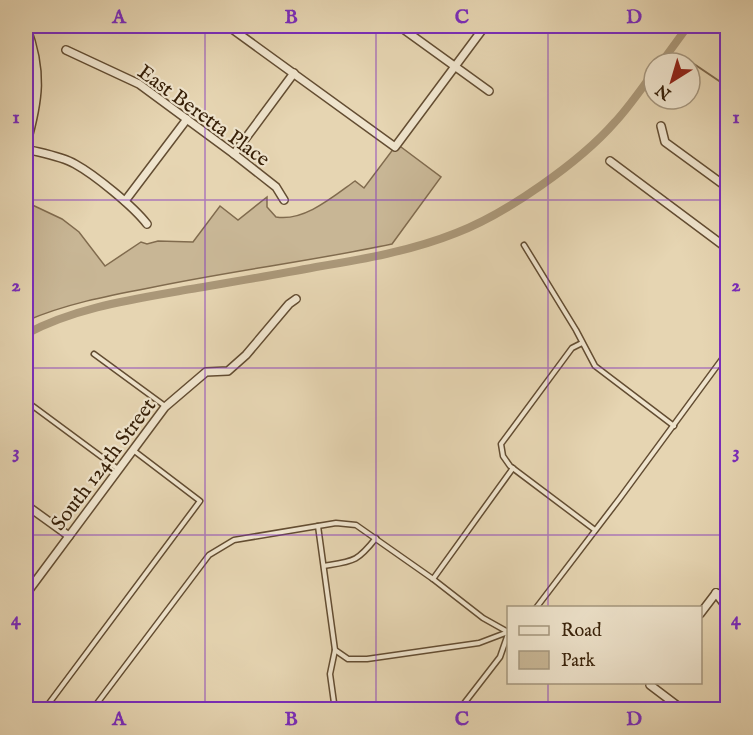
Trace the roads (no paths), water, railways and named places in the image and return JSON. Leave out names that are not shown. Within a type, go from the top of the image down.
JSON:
[{"type":"street","points":[[26,26],[37,62],[38,84],[36,112],[26,147],[74,163],[125,201],[139,213],[147,224]]},
{"type":"street","points":[[228,26],[394,147],[485,26]]},
{"type":"street","points":[[399,26],[489,90]]},
{"type":"street","name":"East Beretta Place","points":[[66,51],[139,84],[276,187],[284,200]]},
{"type":"street","points":[[234,154],[294,73]]},
{"type":"street","points":[[125,201],[187,119]]},
{"type":"street","points":[[661,126],[665,142],[728,188]]},
{"type":"street","points":[[610,161],[728,249]]},
{"type":"street","name":"South 124th Street","points":[[26,594],[165,407],[206,372],[228,371],[246,355],[289,304],[296,299]]},
{"type":"street","points":[[26,505],[69,536]]},
{"type":"street","points":[[716,593],[728,598]]},
{"type":"street","points":[[716,593],[728,609]]},
{"type":"street","points":[[702,611],[716,593]]},
{"type":"street","points":[[651,684],[683,710]]},
{"type":"lane","points":[[524,245],[595,366],[674,426]]},
{"type":"lane","points":[[582,343],[572,348],[501,444],[503,456],[513,468],[595,530]]},
{"type":"lane","points":[[538,606],[728,351]]},
{"type":"lane","points":[[94,354],[165,407]]},
{"type":"lane","points":[[26,401],[118,469]]},
{"type":"lane","points":[[44,710],[200,501],[132,450]]},
{"type":"lane","points":[[433,579],[513,468]]},
{"type":"lane","points":[[92,710],[209,555],[234,540],[336,523],[356,525],[433,579],[483,618],[507,632]]},
{"type":"lane","points":[[318,526],[335,650],[330,674],[335,710]]},
{"type":"lane","points":[[324,566],[354,561],[363,555],[376,538]]},
{"type":"lane","points":[[335,650],[348,659],[367,659],[479,643],[507,633]]},
{"type":"lane","points":[[459,710],[500,657],[507,636]]},
{"type":"waterway","points":[[642,26],[649,32]]},
{"type":"waterway","points":[[670,51],[688,26]]},
{"type":"waterway","points":[[702,69],[728,87]]},
{"type":"waterway","points":[[26,334],[65,317],[106,305],[405,250],[456,233],[519,200],[562,170],[600,137],[642,88]]}]
